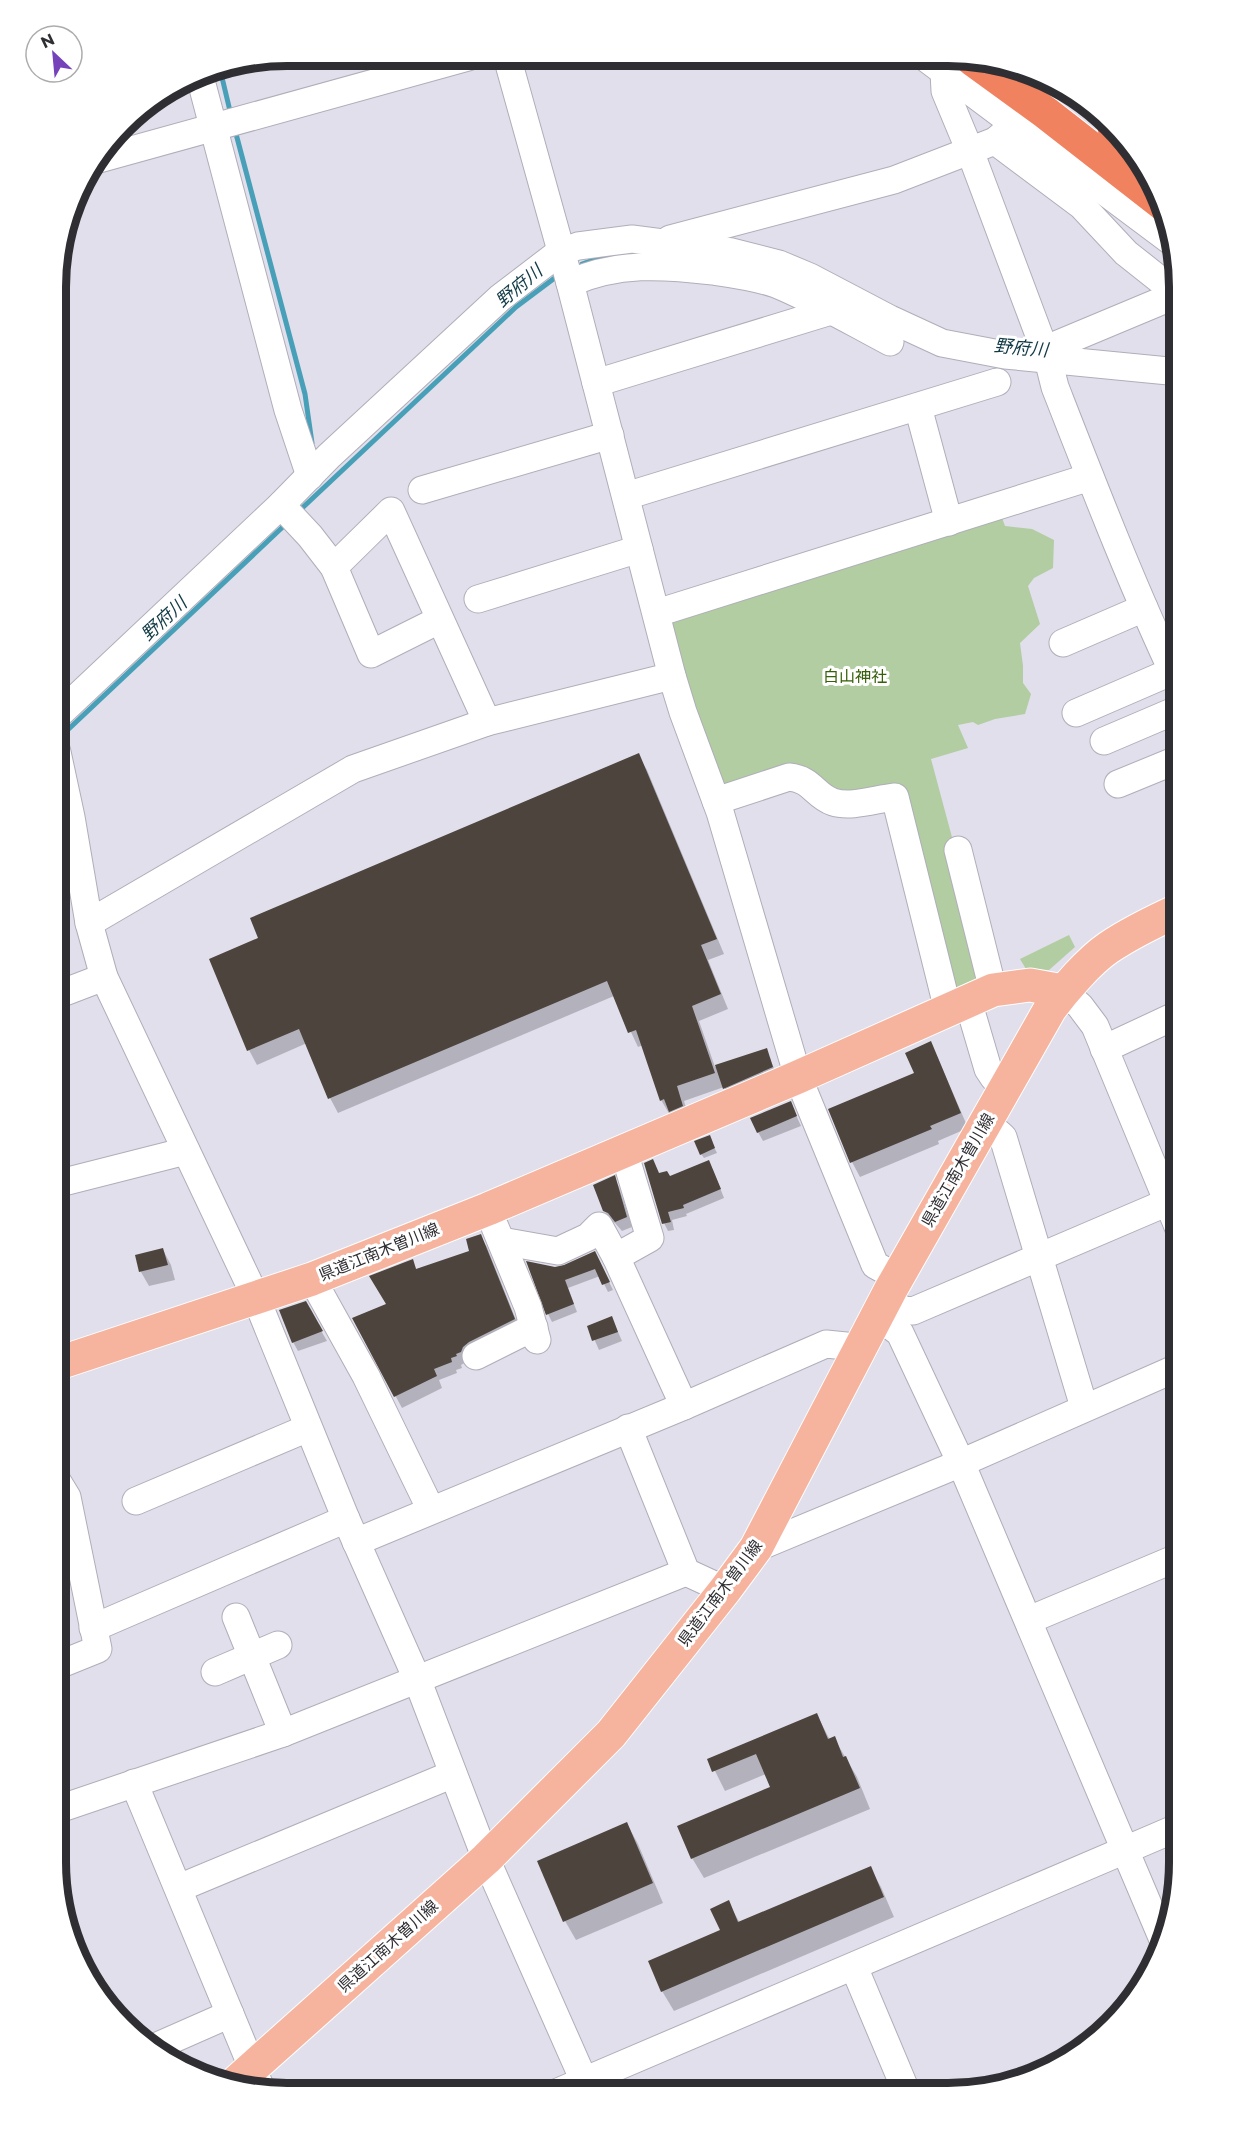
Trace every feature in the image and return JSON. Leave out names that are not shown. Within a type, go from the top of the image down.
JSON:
[{"type":"highway","points":[[986,69],[1147,192]]},
{"type":"main road","name":"県道江南木曽川線","points":[[250,2080],[486,1859],[611,1734],[725,1590],[756,1548],[858,1351],[1050,1009],[1063,991],[1107,949],[1169,915]]},
{"type":"main road","name":"県道江南木曽川線","points":[[66,1361],[312,1279],[488,1209],[798,1077],[970,1000],[1030,985],[1063,991]]},
{"type":"street","points":[[109,156],[436,66]]},
{"type":"street","points":[[509,66],[610,435],[672,676],[716,801],[798,1077],[875,1265],[900,1333],[961,1462],[1158,1928]]},
{"type":"street","points":[[935,66],[945,91],[993,139],[1082,206],[1126,253],[1169,286]]},
{"type":"street","points":[[935,66],[993,139],[1163,237]]},
{"type":"street","points":[[202,83],[288,410],[310,476]]},
{"type":"street","points":[[660,242],[894,180],[993,139]]},
{"type":"street","points":[[993,139],[1049,364],[1090,477],[1144,608],[1169,657]]},
{"type":"street","points":[[565,269],[578,246],[632,239],[732,252],[779,264],[810,277],[942,343],[1169,385]]},
{"type":"street","points":[[66,708],[289,514],[310,476],[328,456],[501,297],[565,269],[592,273],[645,266],[680,267],[728,273],[773,283],[890,342]]},
{"type":"street","points":[[1049,364],[1169,299]]},
{"type":"street","points":[[596,383],[831,311]]},
{"type":"street","points":[[1049,364],[1169,371]]},
{"type":"street","points":[[626,496],[997,382]]},
{"type":"street","points":[[918,407],[949,522]]},
{"type":"street","points":[[422,490],[610,435]]},
{"type":"street","points":[[657,614],[1090,477]]},
{"type":"street","points":[[334,567],[391,511],[487,722]]},
{"type":"street","points":[[289,514],[334,567],[371,654],[440,620]]},
{"type":"street","points":[[478,598],[639,549]]},
{"type":"street","points":[[1063,644],[1144,608]]},
{"type":"street","points":[[1076,713],[1169,669]]},
{"type":"street","points":[[89,923],[353,770],[487,722],[672,676]]},
{"type":"street","points":[[1104,741],[1169,713]]},
{"type":"street","points":[[1118,784],[1169,763]]},
{"type":"street","points":[[716,801],[789,777],[801,778],[831,801],[843,804],[895,797],[970,1000],[988,1069],[994,1078],[1006,1084]]},
{"type":"street","points":[[66,794],[89,923],[104,977],[256,1298],[351,1531],[417,1679],[486,1859],[585,2083]]},
{"type":"street","points":[[958,850],[970,1000]]},
{"type":"street","points":[[66,992],[104,977]]},
{"type":"street","points":[[887,1298],[904,1310],[913,1311],[1168,1202],[1095,1026],[1080,1006],[1063,991]]},
{"type":"street","points":[[1104,1049],[1169,1019]]},
{"type":"street","points":[[986,1122],[1003,1137],[1084,1407]]},
{"type":"street","points":[[66,1181],[186,1151]]},
{"type":"street","points":[[616,1257],[650,1238],[624,1152]]},
{"type":"street","points":[[476,1356],[535,1333],[528,1307],[488,1209]]},
{"type":"street","points":[[501,1241],[558,1251],[588,1237],[599,1226],[616,1257],[684,1406]]},
{"type":"street","points":[[312,1279],[366,1376],[430,1510]]},
{"type":"street","points":[[93,1628],[351,1531],[430,1510],[684,1406],[826,1344],[846,1346],[858,1351]]},
{"type":"street","points":[[756,1548],[1169,1371]]},
{"type":"street","points":[[136,1501],[308,1428]]},
{"type":"street","points":[[627,1428],[686,1572],[725,1590]]},
{"type":"street","points":[[66,1495],[98,1649],[66,1662]]},
{"type":"street","points":[[1029,1620],[1169,1561]]},
{"type":"street","points":[[66,1807],[283,1733],[686,1572]]},
{"type":"street","points":[[236,1617],[283,1733]]},
{"type":"street","points":[[215,1672],[278,1645]]},
{"type":"street","points":[[179,1888],[453,1774]]},
{"type":"street","points":[[134,1783],[230,2014],[249,2080]]},
{"type":"street","points":[[596,2083],[854,1967],[1169,1831]]},
{"type":"street","points":[[854,1967],[903,2083]]},
{"type":"street","points":[[162,2044],[230,2014]]},
{"type":"green space","name":"白山神社","points":[[998,507],[1005,526],[1032,529],[1054,540],[1053,568],[1034,578],[1028,586],[1040,624],[1020,643],[1023,683],[1031,694],[1025,714],[995,719],[978,725],[973,722],[958,725],[968,748],[931,759],[993,990],[956,1006],[897,783],[879,796],[817,787],[713,791],[659,624]]},
{"type":"green space","points":[[1069,935],[1075,947],[1049,970],[1026,969],[1020,959]]},
{"type":"building","points":[[639,753],[717,939],[701,945],[721,994],[692,1006],[715,1073],[677,1086],[683,1106],[669,1112],[664,1099],[660,1101],[636,1030],[628,1033],[607,981],[328,1099],[299,1029],[247,1051],[209,959],[258,938],[250,918]]},
{"type":"building","points":[[931,1041],[961,1113],[930,1126],[932,1129],[850,1163],[828,1109],[914,1073],[905,1053]]},
{"type":"building","points":[[767,1048],[773,1067],[723,1089],[715,1065]]},
{"type":"building","points":[[791,1101],[797,1116],[757,1133],[750,1118]]},
{"type":"building","points":[[710,1135],[715,1148],[700,1155],[694,1141]]},
{"type":"building","points":[[653,1159],[659,1173],[667,1171],[670,1176],[709,1160],[721,1189],[683,1205],[684,1208],[668,1212],[671,1222],[662,1224],[644,1163]]},
{"type":"building","points":[[615,1175],[627,1217],[615,1222],[608,1213],[603,1211],[593,1185]]},
{"type":"building","points":[[481,1234],[515,1319],[469,1342],[461,1352],[456,1354],[457,1356],[451,1358],[452,1362],[434,1369],[437,1376],[394,1397],[352,1318],[386,1304],[369,1276],[413,1259],[416,1269],[469,1251],[466,1239]]},
{"type":"building","points":[[163,1248],[168,1265],[139,1272],[135,1255]]},
{"type":"building","points":[[595,1251],[610,1282],[602,1285],[595,1269],[565,1280],[574,1304],[546,1315],[526,1261],[555,1267]]},
{"type":"building","points":[[306,1301],[323,1331],[292,1343],[279,1310]]},
{"type":"building","points":[[612,1316],[618,1332],[592,1341],[587,1326]]},
{"type":"building","points":[[817,1713],[828,1739],[835,1736],[843,1757],[846,1756],[860,1788],[691,1859],[677,1826],[770,1787],[756,1754],[712,1772],[707,1759]]},
{"type":"building","points":[[627,1822],[653,1883],[563,1922],[537,1861]]},
{"type":"building","points":[[871,1866],[884,1897],[661,1992],[648,1961],[720,1930],[710,1909],[729,1900],[738,1922]]},
{"type":"waterway","points":[[222,76],[230,111]]},
{"type":"waterway","points":[[235,130],[305,394],[312,443]]},
{"type":"waterway","name":"野府川","points":[[582,264],[608,258]]},
{"type":"waterway","name":"野府川","points":[[299,511],[516,307],[560,274]]},
{"type":"waterway","name":"野府川","points":[[66,732],[288,522]]}]
